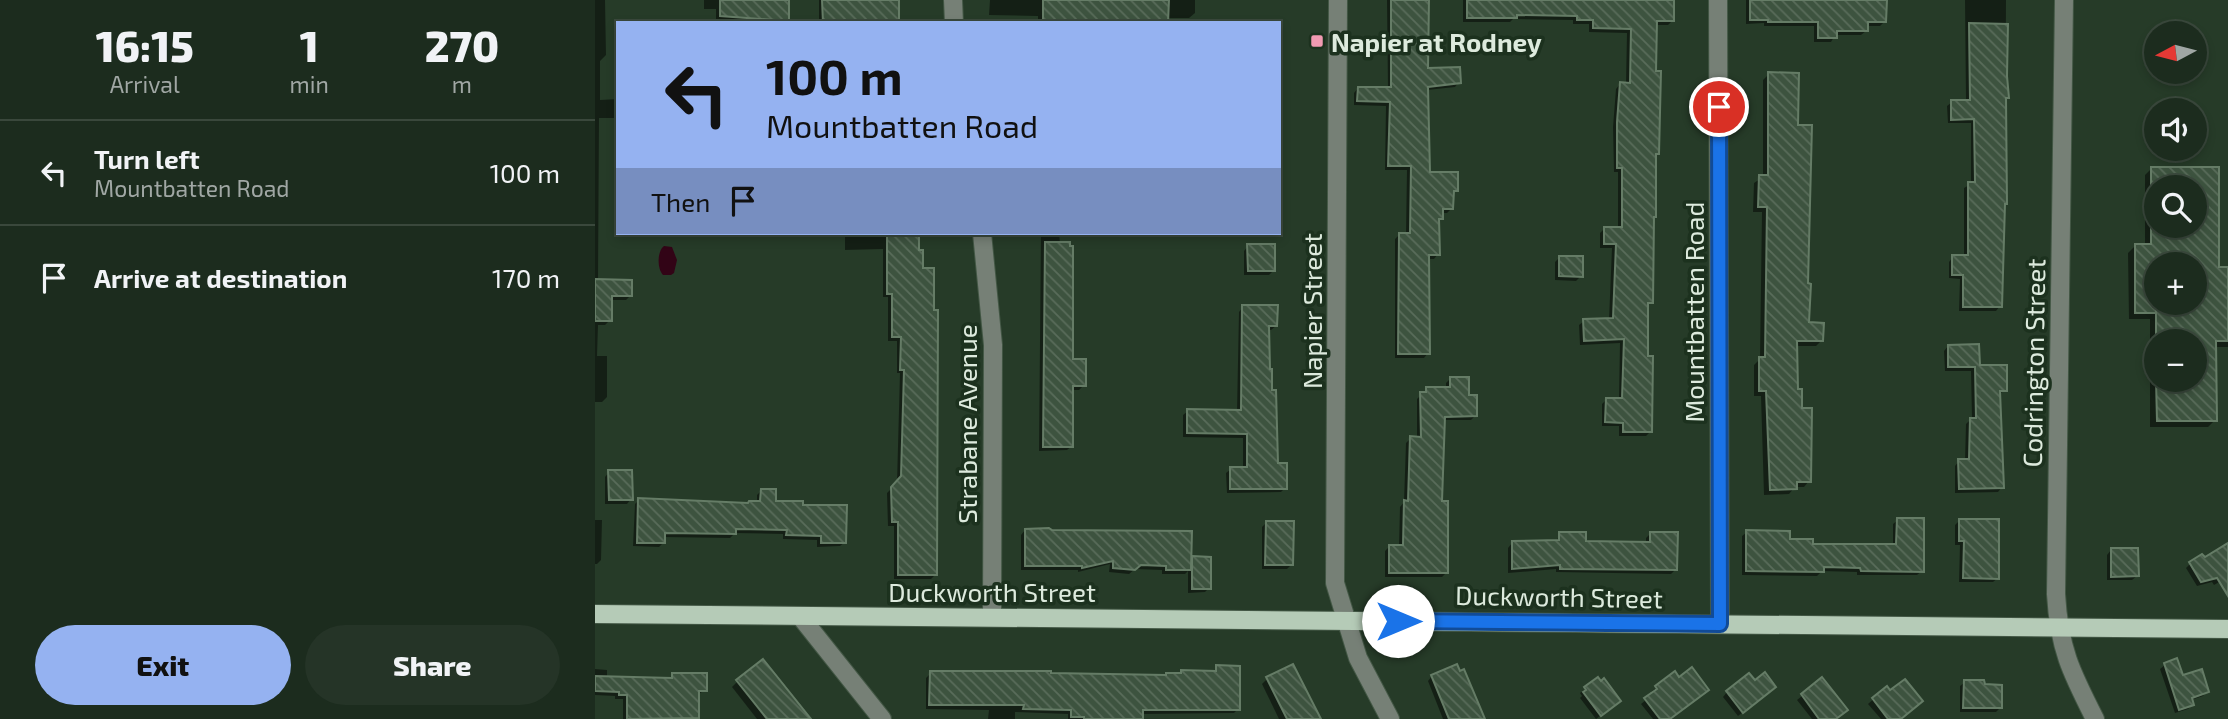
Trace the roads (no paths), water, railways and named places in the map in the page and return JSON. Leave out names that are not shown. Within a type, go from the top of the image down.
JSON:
[{"type":"main road","name":"Duckworth Street","points":[[595,614],[2228,629]]},
{"type":"street","points":[[953,0],[954,21]]},
{"type":"street","name":"Napier Street","points":[[1338,0],[1335,583],[1358,658],[1390,719]]},
{"type":"street","name":"Mountbatten Road","points":[[1718,0],[1720,624]]},
{"type":"street","name":"Codrington Street","points":[[2064,0],[2056,594],[2058,626],[2066,660],[2095,719]]},
{"type":"street","name":"Strabane Avenue","points":[[982,235],[993,345],[992,617]]},
{"type":"street","points":[[800,616],[883,719]]},
{"type":"place","name":"Napier at Rodney","points":[[1317,41]]}]
